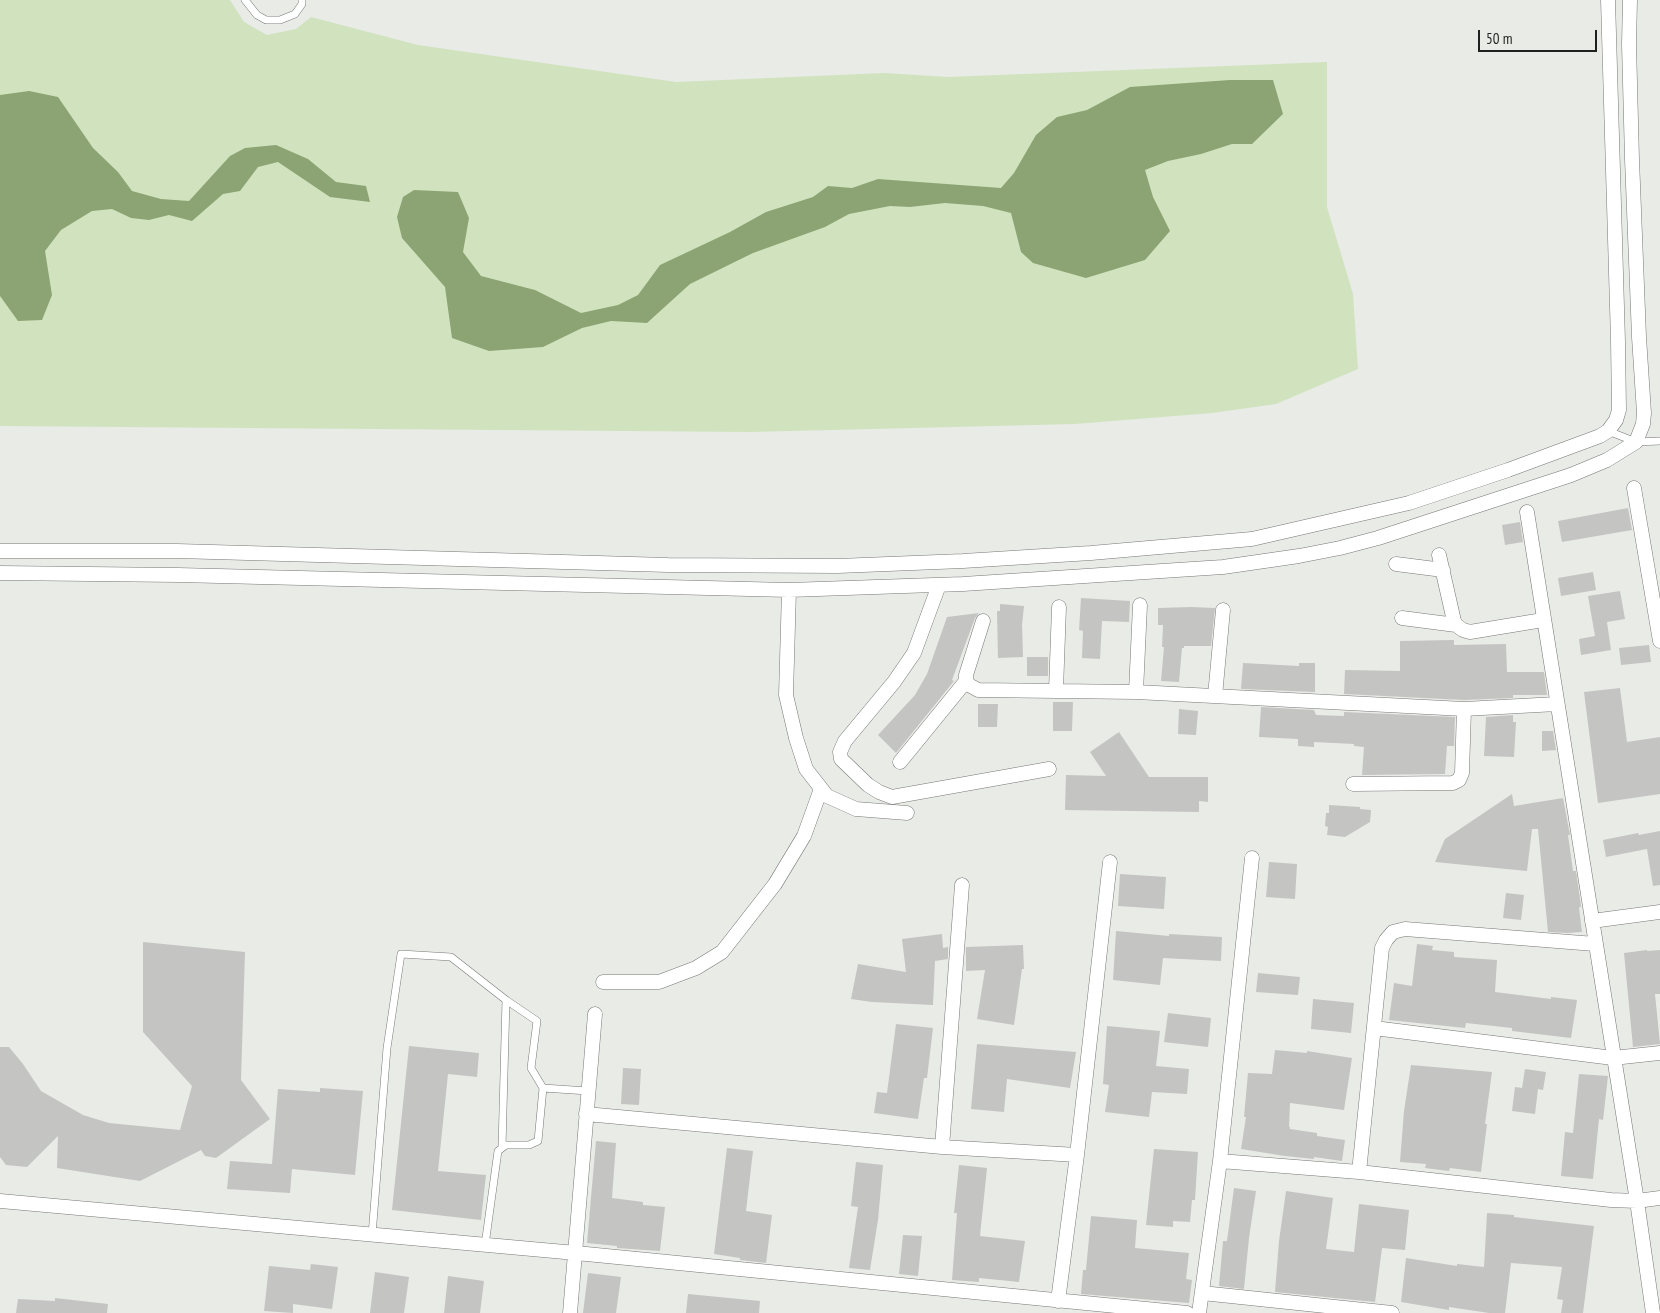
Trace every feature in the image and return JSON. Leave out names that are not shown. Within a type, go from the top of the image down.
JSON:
[{"type":"street","points":[[0,551],[177,551],[668,565],[838,566],[1091,554],[1252,539],[1409,502],[1570,448],[1608,431],[1616,420],[1619,410],[1608,0]]},
{"type":"street","points":[[0,573],[178,575],[789,590],[963,584],[1223,567],[1298,556],[1340,548],[1431,521],[1571,475],[1607,460],[1636,442],[1641,432],[1644,413],[1635,232],[1629,44],[1630,0]]},
{"type":"street","points":[[1634,488],[1660,641]]},
{"type":"street","points":[[1527,512],[1637,1201],[1653,1313]]},
{"type":"street","points":[[177,551],[178,575]]},
{"type":"street","points":[[1439,555],[1456,625]]},
{"type":"street","points":[[963,561],[963,584]]},
{"type":"street","points":[[1396,564],[1443,570]]},
{"type":"street","points":[[939,585],[914,653],[894,682],[845,741],[840,752],[841,759],[868,785],[892,797],[1049,769]]},
{"type":"street","points":[[789,590],[786,695],[796,738],[806,769],[827,796],[856,808],[906,813]]},
{"type":"street","points":[[1136,692],[1140,605]]},
{"type":"street","points":[[1056,690],[1059,607]]},
{"type":"street","points":[[1215,696],[1223,610]]},
{"type":"street","points":[[1402,618],[1456,625],[1470,632],[1543,620]]},
{"type":"street","points":[[900,762],[966,681],[966,675],[982,621]]},
{"type":"street","points":[[966,681],[978,690],[1136,692],[1464,709],[1557,704]]},
{"type":"street","points":[[1353,784],[1453,783],[1459,780],[1462,773],[1464,709]]},
{"type":"street","points":[[603,982],[659,982],[696,968],[722,952],[775,884],[804,836],[821,789]]},
{"type":"street","points":[[1199,1313],[1220,1161],[1252,858]]},
{"type":"street","points":[[1058,1301],[1077,1155],[1110,862]]},
{"type":"street","points":[[942,1147],[962,885]]},
{"type":"street","points":[[1592,921],[1660,912]]},
{"type":"street","points":[[1360,1172],[1382,948],[1393,932],[1405,929],[1595,944]]},
{"type":"street","points":[[570,1313],[595,1014]]},
{"type":"street","points":[[1374,1028],[1613,1058],[1660,1053]]},
{"type":"street","points":[[586,1114],[942,1147],[1077,1155]]},
{"type":"street","points":[[1220,1161],[1360,1172],[1581,1197],[1637,1201],[1660,1198]]},
{"type":"street","points":[[0,1201],[576,1253],[1187,1313]]},
{"type":"street","points":[[1202,1293],[1392,1313]]},
{"type":"lane","points":[[245,0],[257,15],[266,20],[280,20],[295,14],[302,4],[302,0]]},
{"type":"lane","points":[[1608,431],[1636,442],[1660,441]]},
{"type":"lane","points":[[372,1235],[387,1048],[401,954],[451,957],[506,1000],[537,1021],[531,1068],[543,1088],[538,1141],[530,1145],[506,1145],[496,1155],[486,1245]]},
{"type":"lane","points":[[502,1147],[506,1000]]},
{"type":"lane","points":[[543,1088],[588,1091]]},
{"type":"shaded area","points":[[0,0],[230,0],[244,22],[267,35],[296,29],[311,17],[418,45],[676,82],[885,73],[948,77],[1327,62],[1327,207],[1353,294],[1358,369],[1276,404],[1212,413],[1075,424],[750,432],[0,426]]},
{"type":"shaded area","points":[[1230,80],[1273,80],[1283,114],[1252,144],[1232,144],[1201,154],[1168,161],[1145,170],[1153,197],[1170,231],[1145,260],[1086,278],[1033,263],[1021,252],[1011,213],[983,206],[945,203],[910,207],[890,206],[849,214],[825,227],[753,253],[690,284],[647,323],[611,321],[582,328],[543,347],[489,351],[452,338],[445,287],[402,238],[397,217],[403,197],[414,190],[458,192],[469,218],[463,252],[481,276],[535,290],[581,313],[618,305],[638,295],[660,265],[730,232],[766,212],[813,197],[828,186],[852,188],[878,179],[1001,188],[1014,173],[1036,135],[1057,117],[1087,110],[1130,87]]},
{"type":"shaded area","points":[[29,91],[58,97],[93,148],[118,172],[132,191],[161,199],[189,201],[230,156],[245,148],[276,145],[308,159],[336,182],[366,186],[370,202],[330,197],[278,162],[258,167],[240,191],[223,194],[192,221],[169,215],[149,220],[131,218],[112,209],[92,211],[61,230],[45,251],[52,295],[42,320],[18,321],[0,296],[0,95]]},
{"type":"building","points":[[1628,508],[1632,530],[1562,542],[1558,521]]},
{"type":"building","points":[[1520,522],[1523,542],[1505,545],[1502,525]]},
{"type":"building","points":[[1593,572],[1596,590],[1561,596],[1558,578]]},
{"type":"building","points":[[1620,591],[1625,619],[1607,622],[1611,650],[1581,655],[1579,639],[1595,636],[1588,596]]},
{"type":"building","points":[[1081,598],[1130,601],[1129,622],[1102,621],[1100,659],[1082,658],[1083,631],[1079,630]]},
{"type":"building","points":[[1000,604],[1024,606],[1022,625],[1023,657],[998,658],[997,611],[1000,611]]},
{"type":"building","points":[[1158,608],[1215,608],[1211,646],[1184,646],[1182,648],[1179,682],[1161,681],[1164,647],[1162,647],[1163,625],[1158,625]]},
{"type":"building","points":[[979,613],[975,618],[952,680],[954,681],[896,753],[878,735],[915,695],[927,674],[947,617]]},
{"type":"building","points":[[1454,640],[1454,645],[1506,644],[1507,672],[1544,672],[1547,695],[1513,695],[1513,698],[1464,700],[1344,694],[1345,670],[1400,671],[1400,641]]},
{"type":"building","points":[[1649,645],[1651,662],[1621,665],[1619,648]]},
{"type":"building","points":[[1027,657],[1048,657],[1048,676],[1027,676]]},
{"type":"building","points":[[1243,663],[1299,666],[1299,663],[1315,663],[1315,692],[1241,689]]},
{"type":"building","points":[[1620,688],[1627,742],[1660,737],[1660,794],[1598,803],[1584,692]]},
{"type":"building","points":[[1053,702],[1073,702],[1072,731],[1053,731]]},
{"type":"building","points":[[978,704],[998,704],[997,727],[978,727]]},
{"type":"building","points":[[1261,707],[1314,710],[1316,715],[1344,716],[1344,712],[1455,717],[1454,746],[1447,746],[1445,774],[1362,775],[1364,747],[1354,746],[1354,744],[1314,742],[1314,747],[1298,746],[1298,739],[1259,737]]},
{"type":"building","points":[[1179,709],[1198,711],[1196,735],[1178,734]]},
{"type":"building","points":[[1513,715],[1513,722],[1516,722],[1514,757],[1484,756],[1486,717]]},
{"type":"building","points":[[1542,731],[1553,731],[1556,750],[1542,751]]},
{"type":"building","points":[[1119,732],[1149,777],[1208,777],[1208,802],[1199,801],[1199,812],[1065,810],[1066,775],[1106,776],[1090,752]]},
{"type":"building","points":[[1512,794],[1514,806],[1563,798],[1570,835],[1568,835],[1573,871],[1576,871],[1581,906],[1579,908],[1582,932],[1548,932],[1538,829],[1532,829],[1527,871],[1435,862],[1445,839]]},
{"type":"building","points":[[1329,805],[1360,807],[1360,809],[1371,810],[1370,822],[1345,837],[1327,835],[1328,827],[1325,826]]},
{"type":"building","points":[[1660,831],[1660,885],[1653,886],[1647,849],[1606,857],[1603,840]]},
{"type":"building","points":[[1269,862],[1297,864],[1295,899],[1266,897]]},
{"type":"building","points":[[1120,874],[1166,877],[1164,909],[1118,906]]},
{"type":"building","points":[[1506,893],[1524,895],[1521,920],[1503,918]]},
{"type":"building","points":[[1116,931],[1169,936],[1169,934],[1222,937],[1221,961],[1163,958],[1160,985],[1113,980]]},
{"type":"building","points":[[942,934],[943,948],[948,947],[948,959],[935,961],[933,1005],[851,999],[858,964],[906,972],[902,939]]},
{"type":"building","points":[[143,942],[245,952],[241,1080],[270,1119],[216,1158],[205,1156],[201,1150],[140,1181],[57,1168],[58,1136],[27,1167],[6,1165],[0,1157],[0,1047],[9,1047],[41,1091],[83,1115],[109,1123],[180,1130],[192,1086],[143,1032]]},
{"type":"building","points":[[1417,944],[1433,946],[1432,950],[1454,952],[1454,957],[1497,960],[1495,992],[1551,999],[1551,997],[1577,1000],[1571,1038],[1512,1031],[1512,1028],[1466,1023],[1465,1028],[1389,1020],[1394,983],[1412,986]]},
{"type":"building","points":[[1023,945],[1024,969],[1022,969],[1014,1025],[977,1019],[985,970],[966,971],[966,947]]},
{"type":"building","points":[[1660,950],[1660,994],[1655,994],[1660,1044],[1633,1047],[1624,953]]},
{"type":"building","points":[[1258,973],[1300,977],[1298,995],[1256,992]]},
{"type":"building","points":[[1313,999],[1354,1003],[1351,1033],[1311,1029]]},
{"type":"building","points":[[1168,1013],[1211,1018],[1208,1047],[1164,1042]]},
{"type":"building","points":[[896,1024],[933,1028],[927,1078],[924,1078],[918,1119],[874,1113],[877,1092],[887,1093]]},
{"type":"building","points":[[1107,1026],[1160,1031],[1156,1066],[1189,1069],[1187,1094],[1152,1092],[1149,1117],[1105,1112],[1109,1085],[1103,1084]]},
{"type":"building","points":[[977,1044],[1076,1052],[1070,1088],[1007,1079],[1004,1112],[971,1109]]},
{"type":"building","points":[[409,1046],[479,1053],[477,1077],[448,1074],[438,1171],[486,1175],[481,1220],[392,1210]]},
{"type":"building","points":[[1275,1050],[1307,1053],[1307,1051],[1352,1058],[1344,1110],[1290,1103],[1290,1129],[1317,1133],[1317,1136],[1345,1140],[1342,1161],[1314,1157],[1314,1159],[1285,1156],[1241,1149],[1246,1117],[1244,1117],[1248,1073],[1272,1074]]},
{"type":"building","points":[[1411,1065],[1492,1072],[1481,1172],[1450,1168],[1449,1171],[1425,1168],[1426,1164],[1400,1162],[1404,1111]]},
{"type":"building","points":[[623,1068],[641,1069],[639,1105],[621,1104]]},
{"type":"building","points":[[1525,1069],[1546,1072],[1543,1090],[1538,1089],[1535,1114],[1512,1111],[1515,1087],[1522,1088]]},
{"type":"building","points":[[1579,1074],[1608,1076],[1603,1120],[1599,1119],[1593,1179],[1561,1176],[1565,1132],[1573,1133]]},
{"type":"building","points":[[320,1088],[363,1091],[355,1175],[292,1169],[290,1193],[227,1189],[230,1161],[272,1164],[278,1089],[320,1092]]},
{"type":"building","points":[[596,1141],[616,1143],[612,1198],[643,1202],[643,1205],[665,1207],[660,1251],[617,1248],[617,1246],[587,1243]]},
{"type":"building","points":[[727,1148],[753,1151],[746,1211],[772,1215],[766,1263],[714,1254]]},
{"type":"building","points":[[1154,1149],[1198,1152],[1195,1200],[1192,1200],[1190,1222],[1173,1221],[1173,1227],[1146,1225]]},
{"type":"building","points":[[856,1162],[883,1165],[878,1220],[870,1270],[849,1268],[858,1207],[851,1206]]},
{"type":"building","points":[[959,1165],[987,1168],[980,1236],[1025,1241],[1019,1282],[979,1278],[979,1282],[952,1280],[957,1213],[954,1213]]},
{"type":"building","points":[[1234,1188],[1256,1191],[1244,1289],[1219,1286],[1223,1241],[1227,1241]]},
{"type":"building","points":[[1286,1191],[1333,1198],[1326,1249],[1354,1252],[1359,1204],[1409,1210],[1405,1250],[1382,1248],[1375,1302],[1275,1292],[1279,1241]]},
{"type":"building","points":[[1487,1213],[1594,1226],[1583,1313],[1561,1313],[1563,1300],[1557,1299],[1562,1267],[1511,1263],[1505,1313],[1489,1313],[1449,1307],[1449,1310],[1401,1302],[1406,1258],[1457,1266],[1457,1264],[1484,1267]]},
{"type":"building","points":[[1091,1216],[1137,1220],[1135,1248],[1189,1253],[1186,1279],[1192,1280],[1189,1303],[1081,1294],[1083,1270],[1086,1270]]},
{"type":"building","points":[[903,1235],[922,1236],[918,1276],[899,1274]]},
{"type":"building","points":[[311,1264],[338,1267],[332,1309],[293,1304],[293,1313],[264,1311],[269,1266],[310,1270]]},
{"type":"building","points":[[375,1272],[409,1277],[404,1313],[370,1313]]},
{"type":"building","points":[[588,1273],[621,1277],[616,1313],[583,1313]]},
{"type":"building","points":[[448,1276],[484,1281],[480,1313],[444,1313]]},
{"type":"building","points":[[688,1294],[760,1301],[759,1313],[686,1313]]},
{"type":"building","points":[[55,1298],[108,1304],[107,1313],[16,1313],[18,1299],[55,1301]]}]
